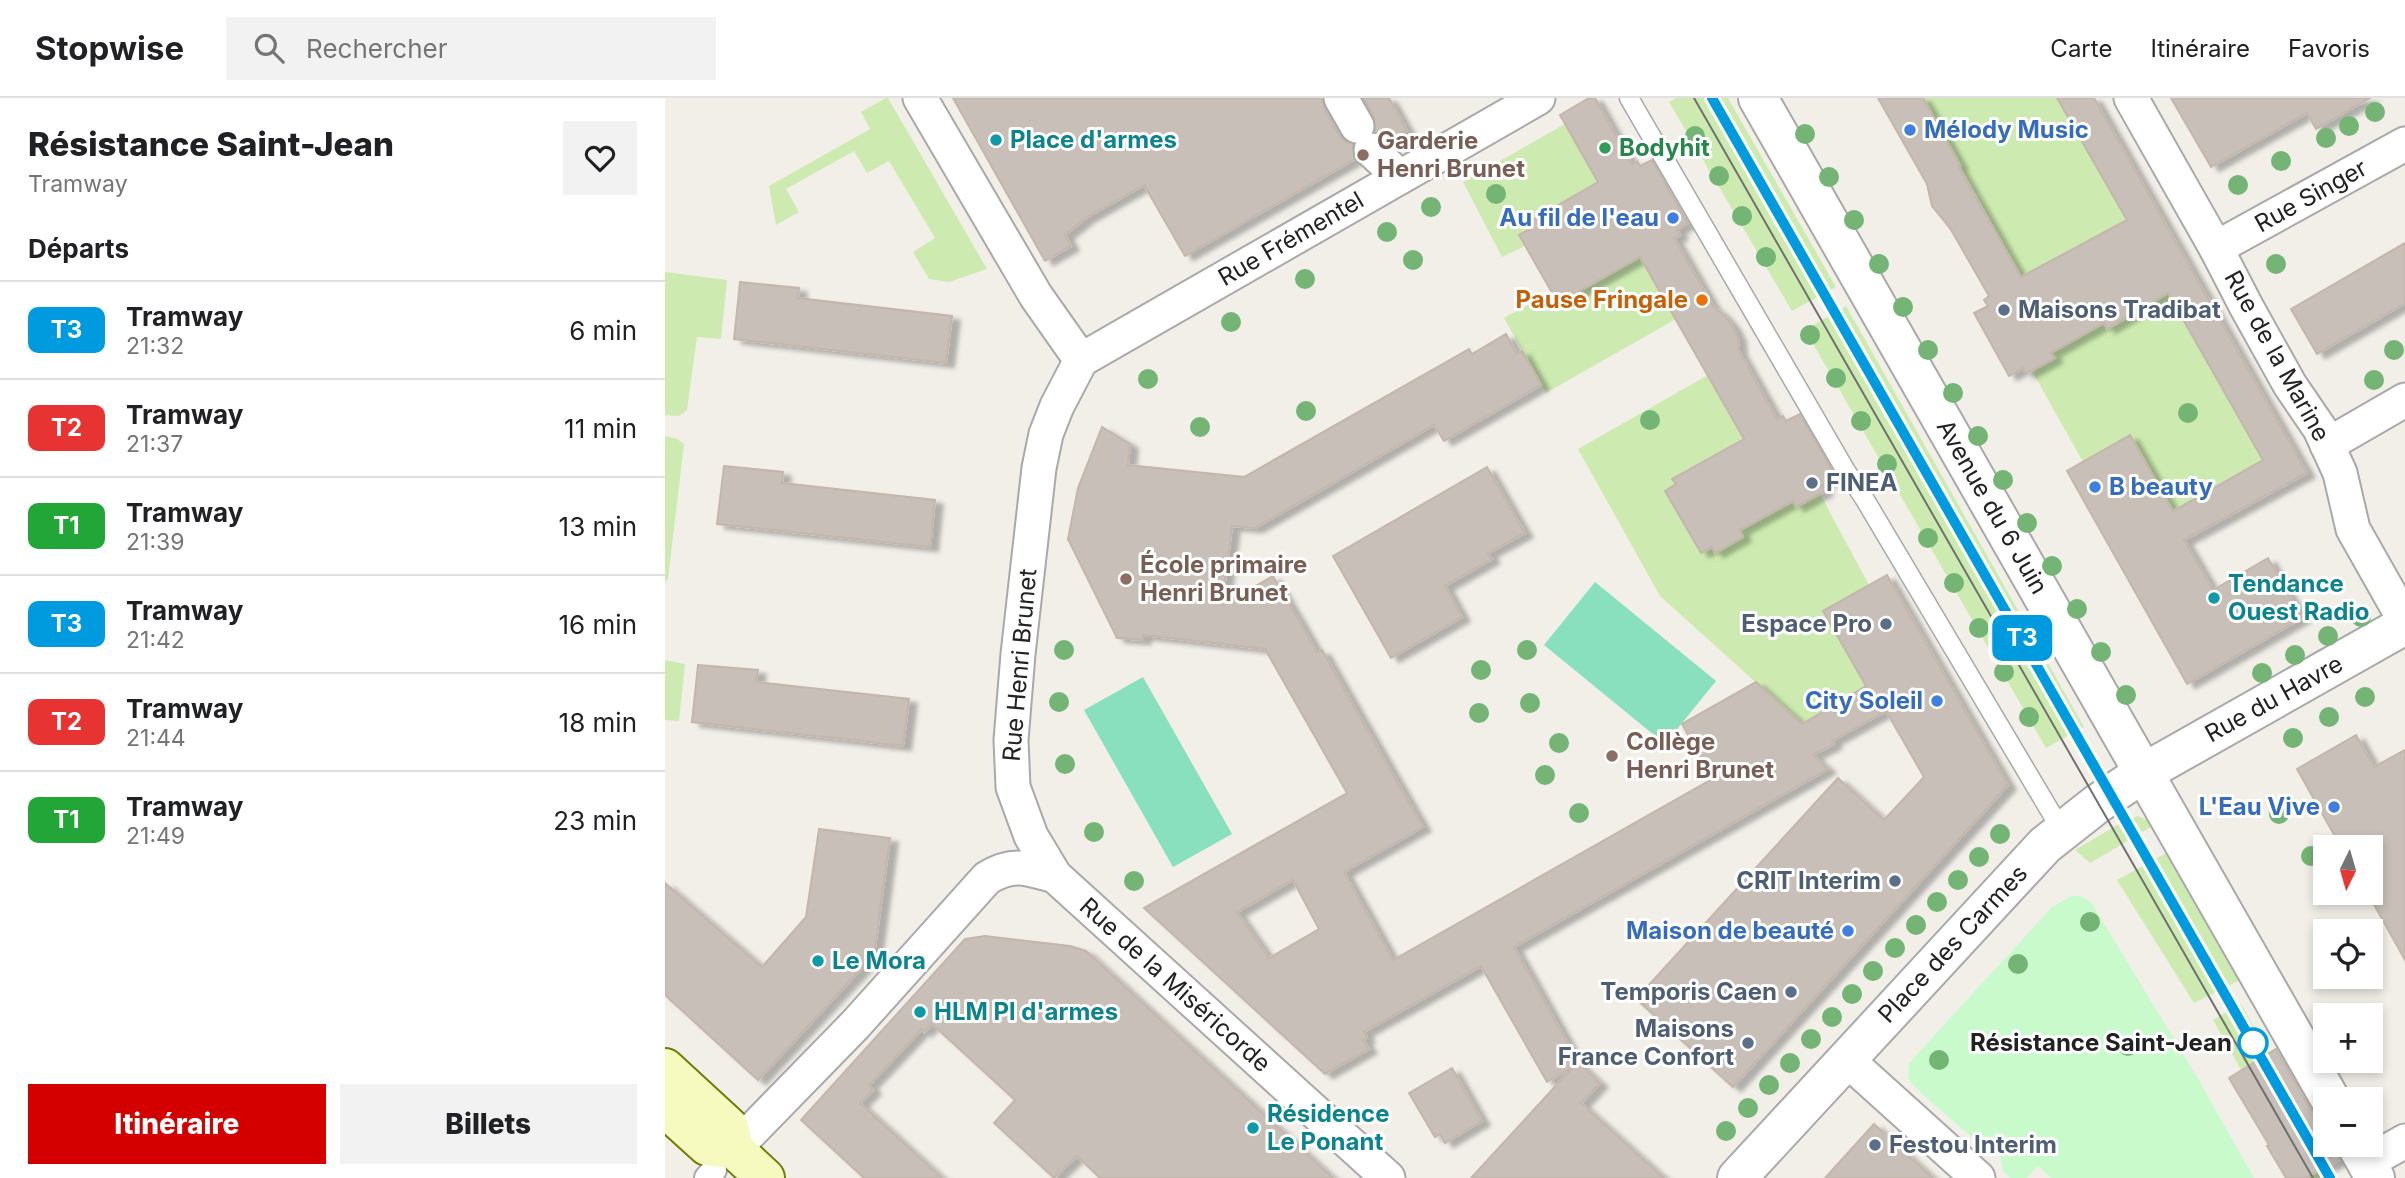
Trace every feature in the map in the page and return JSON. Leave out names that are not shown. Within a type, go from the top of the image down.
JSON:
[{"type":"main road","points":[[665,1069],[729,1127],[718,1166]]},
{"type":"main road","points":[[665,1108],[707,1146],[718,1166],[765,1178]]},
{"type":"street","points":[[920,98],[1036,296],[1081,360]]},
{"type":"street","name":"Rue Frémentel","points":[[1081,360],[1538,98]]},
{"type":"street","name":"Avenue du 6 Juin","points":[[1758,98],[2323,1087]]},
{"type":"street","name":"Rue de la Marine","points":[[2131,98],[2252,317],[2327,445],[2340,473],[2353,529],[2405,623]]},
{"type":"street","points":[[1356,125],[1400,177]]},
{"type":"street","name":"Rue Singer","points":[[2216,248],[2405,144]]},
{"type":"street","name":"Rue Henri Brunet","points":[[1055,876],[1031,836],[1018,803],[1011,774],[1010,749],[1039,468],[1056,406],[1081,360]]},
{"type":"street","points":[[2327,445],[2405,400]]},
{"type":"street","name":"Rue du Havre","points":[[2062,831],[2143,773],[2405,623]]},
{"type":"street","name":"Place des Carmes","points":[[1737,1178],[2045,845],[2062,831]]},
{"type":"street","points":[[718,1166],[855,1025],[987,878],[1002,869],[1016,868],[1055,876]]},
{"type":"street","name":"Rue de la Miséricorde","points":[[1055,876],[1388,1178]]},
{"type":"street","points":[[1846,1059],[1977,1178]]},
{"type":"street","points":[[2365,1162],[2405,1140]]},
{"type":"lane","points":[[1629,98],[1846,471],[2062,831]]},
{"type":"green space","points":[[886,98],[987,269],[949,282],[929,279],[913,252],[935,238],[889,161],[867,173],[854,151],[786,189],[799,212],[776,225],[769,186],[870,129],[861,112]]},
{"type":"green space","points":[[1676,98],[1728,98],[1836,287],[1792,311],[1669,102]]},
{"type":"green space","points":[[1923,98],[2057,98],[2263,460],[2169,513],[2083,462],[2032,371],[2054,358],[2051,353],[2104,323],[2108,329],[2135,312],[2093,238],[2065,254],[2025,284]]},
{"type":"green space","points":[[1565,124],[1602,188],[1556,207],[1527,223],[1530,229],[1519,235],[1525,246],[1502,257],[1463,182]]},
{"type":"green space","points":[[1638,252],[1676,319],[1546,393],[1504,318],[1551,292],[1555,298],[1566,292],[1570,297]]},
{"type":"green space","points":[[665,272],[727,280],[721,339],[697,337],[687,410],[679,416],[665,415]]},
{"type":"green space","points":[[1846,306],[2084,727],[2046,748],[1805,330]]},
{"type":"green space","points":[[1708,375],[1747,444],[1673,478],[1676,484],[1665,491],[1701,553],[1712,547],[1715,553],[1743,537],[1740,530],[1793,501],[1796,507],[1820,494],[1869,585],[1824,611],[1871,684],[1802,724],[1660,596],[1578,449]]},
{"type":"green space","points":[[665,436],[684,444],[668,579],[665,582]]},
{"type":"green space","points":[[1595,582],[1716,681],[1665,744],[1544,645]]},
{"type":"green space","points":[[665,660],[685,664],[679,721],[665,720]]},
{"type":"green space","points":[[1143,677],[1232,834],[1173,867],[1084,710]]},
{"type":"green space","points":[[2138,816],[2156,824],[2090,863],[2075,850],[2124,821]]},
{"type":"green space","points":[[2168,852],[2244,978],[2194,1003],[2117,880]]},
{"type":"green space","points":[[2071,896],[2080,896],[2091,902],[2197,1077],[2254,1178],[2051,1178],[2038,1166],[2027,1178],[2010,1178],[2003,1171],[1997,1139],[1973,1138],[1908,1079],[1909,1063],[2052,907]]},
{"type":"green space","points":[[2241,1004],[2313,1133],[2313,1157],[2326,1157],[2338,1178],[2302,1178],[2213,1020]]},
{"type":"building","points":[[953,98],[1322,98],[1324,108],[1340,136],[1353,144],[1355,159],[1185,256],[1144,185],[1086,218],[1065,235],[1071,246],[1045,261]]},
{"type":"building","points":[[1363,98],[1389,98],[1407,130],[1389,140],[1375,131],[1374,117]]},
{"type":"building","points":[[1589,98],[1595,98],[1632,164],[1637,161],[1640,166],[1652,160],[1688,223],[1677,230],[1680,235],[1674,238],[1713,306],[1732,325],[1738,337],[1739,351],[1777,419],[1783,416],[1786,421],[1800,414],[1836,477],[1822,485],[1825,491],[1796,507],[1793,501],[1740,530],[1743,537],[1715,553],[1712,547],[1701,553],[1665,491],[1676,484],[1672,479],[1744,439],[1640,257],[1569,297],[1566,292],[1555,298],[1519,235],[1530,229],[1527,223],[1598,182],[1560,115]]},
{"type":"building","points":[[1878,98],[1923,98],[2021,277],[2127,220],[2057,98],[2094,98],[2307,473],[2184,540],[2213,590],[2268,558],[2302,618],[2187,684],[2067,471],[2130,435],[2173,511],[2263,460],[2168,293],[2107,329],[2104,323],[2051,353],[2055,358],[2026,374],[2023,368],[2009,376],[1974,313],[1988,306],[1984,300],[1989,296],[1950,228],[1932,206],[1927,184]]},
{"type":"building","points":[[2171,98],[2370,98],[2316,129],[2307,113],[2211,167]]},
{"type":"building","points":[[2405,243],[2405,303],[2317,354],[2291,309]]},
{"type":"building","points":[[740,282],[799,288],[798,298],[952,316],[946,363],[734,339]]},
{"type":"building","points":[[1506,334],[1517,354],[1522,351],[1541,385],[1444,441],[1434,425],[1255,528],[1232,526],[1222,605],[1273,576],[1317,652],[1322,650],[1423,827],[1344,872],[1393,960],[1712,779],[1682,724],[1756,682],[1802,724],[1866,686],[1823,611],[1887,575],[2008,785],[1733,1087],[1636,999],[1838,778],[1884,820],[1924,777],[1886,711],[1832,741],[1834,744],[1813,755],[1828,769],[1514,947],[1579,1063],[1600,1083],[1581,1103],[1664,1178],[1471,1178],[1573,1067],[1547,1082],[1481,966],[1364,1032],[1367,1038],[1363,1040],[1369,1049],[1325,1074],[1144,908],[1347,793],[1265,649],[1143,635],[1143,640],[1117,638],[1068,539],[1078,488],[1102,427],[1130,444],[1128,465],[1244,477],[1469,349],[1472,354]],"holes":[[[1293,880],[1319,929],[1269,958],[1237,912]]]},
{"type":"building","points":[[724,466],[783,472],[782,483],[935,500],[930,547],[717,524]]},
{"type":"building","points":[[1487,467],[1525,533],[1488,553],[1492,559],[1445,586],[1462,617],[1391,658],[1333,556]]},
{"type":"building","points":[[698,665],[758,670],[756,682],[909,699],[903,746],[692,722]]},
{"type":"building","points":[[2356,735],[2374,767],[2405,750],[2405,960],[2374,905],[2383,905],[2383,835],[2334,835],[2297,769]]},
{"type":"building","name":"Le Mora","points":[[819,829],[890,838],[874,955],[758,1080],[665,995],[665,883],[762,967],[806,917]]},
{"type":"building","points":[[985,936],[1070,946],[1086,951],[1333,1178],[1100,1178],[1077,1156],[1054,1178],[994,1123],[1015,1100],[932,1024],[924,1032],[922,1029],[869,1085],[873,1090],[860,1103],[942,1178],[864,1178],[801,1120],[965,939]]},
{"type":"building","points":[[2276,1049],[2313,1112],[2313,1157],[2339,1157],[2340,1160],[2305,1178],[2286,1178],[2229,1078]]},
{"type":"building","points":[[1452,1068],[1482,1121],[1445,1143],[1440,1134],[1435,1137],[1409,1093]]},
{"type":"building","points":[[1874,1124],[1933,1178],[1825,1178]]},
{"type":"tram line","points":[[1694,98],[2313,1178]]},
{"type":"tram line","points":[[1712,98],[2330,1178]]},
{"type":"tram line","name":"T3","points":[[1712,98],[2330,1178]]},
{"type":"place","name":"Mélody Music","points":[[1910,130]]},
{"type":"place","name":"Place d'armes","points":[[996,140]]},
{"type":"place","name":"Bodyhit","points":[[1605,148]]},
{"type":"place","name":"Garderie Henri Brunet","points":[[1363,155]]},
{"type":"place","name":"Au fil de l'eau","points":[[1673,218]]},
{"type":"place","name":"Pause Fringale","points":[[1702,300]]},
{"type":"place","name":"Maisons Tradibat","points":[[2004,310]]},
{"type":"place","name":"FINEA","points":[[1812,483]]},
{"type":"place","name":"B beauty","points":[[2095,487]]},
{"type":"place","name":"École primaire Henri Brunet","points":[[1126,579]]},
{"type":"place","name":"Tendance Ouest Radio","points":[[2214,598]]},
{"type":"place","name":"Espace Pro","points":[[1886,624]]},
{"type":"place","name":"City Soleil","points":[[1937,701]]},
{"type":"place","name":"Collège Henri Brunet","points":[[1612,756]]},
{"type":"place","name":"L'Eau Vive","points":[[2334,807]]},
{"type":"place","name":"CRIT Interim","points":[[1895,881]]},
{"type":"place","name":"Maison de beauté","points":[[1848,931]]},
{"type":"place","name":"Le Mora","points":[[818,961]]},
{"type":"place","name":"Temporis Caen","points":[[1791,992]]},
{"type":"place","name":"HLM Pl d'armes","points":[[920,1012]]},
{"type":"place","name":"Maisons France Confort","points":[[1748,1043]]},
{"type":"place","name":"Résistance Saint-Jean","points":[[2253,1043]]},
{"type":"place","name":"Résidence Le Ponant","points":[[1253,1128]]},
{"type":"place","name":"Festou Interim","points":[[1875,1145]]}]
